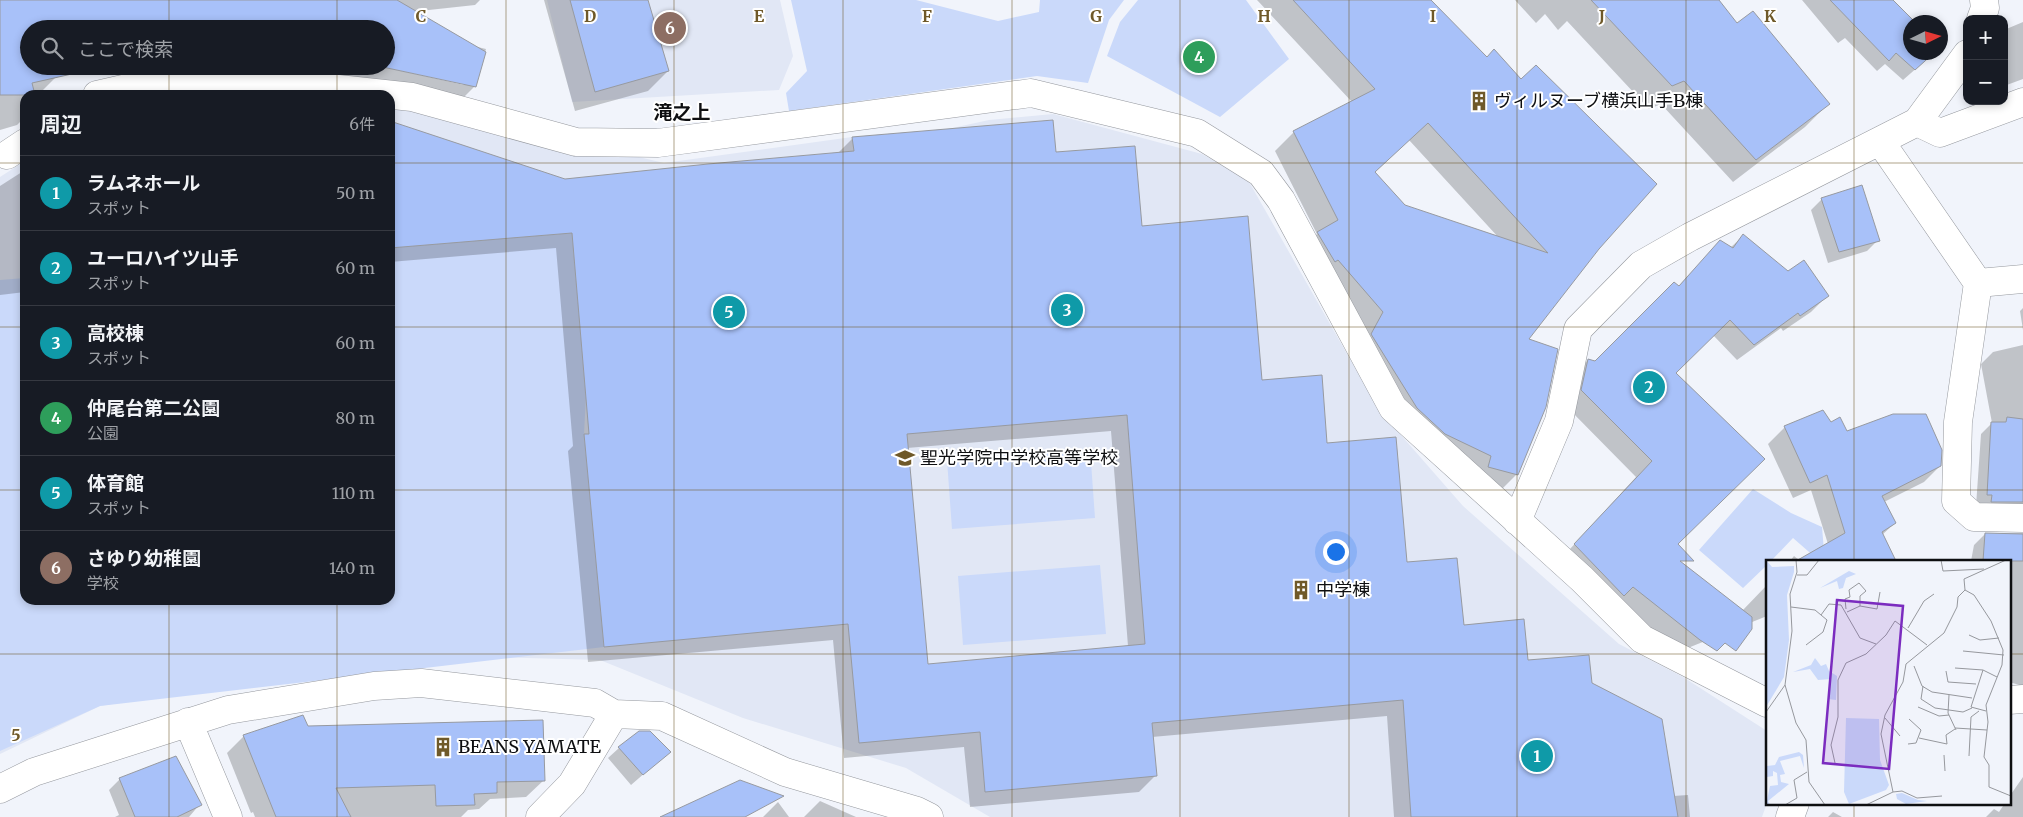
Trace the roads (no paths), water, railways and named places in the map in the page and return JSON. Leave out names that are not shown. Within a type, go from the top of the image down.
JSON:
[{"type":"street","points":[[1983,15],[1986,8],[1984,0]]},
{"type":"street","points":[[1517,521],[1559,421],[1578,329],[1641,265],[1690,237],[1916,122],[1963,59]]},
{"type":"street","points":[[119,90],[167,79],[227,77],[347,90]]},
{"type":"street","points":[[395,95],[412,97],[576,142],[658,143],[1032,93],[1197,134],[1261,173],[1281,200],[1393,408],[1582,579],[1642,639],[1766,702]]},
{"type":"street","points":[[1916,122],[1940,133],[2023,102]]},
{"type":"street","points":[[1880,140],[1978,284],[1958,422],[1956,501],[1974,517],[2023,518]]},
{"type":"street","points":[[1978,284],[2023,279]]},
{"type":"street","points":[[1642,639],[1657,636],[1766,684]]},
{"type":"street","points":[[0,789],[34,772],[228,710],[374,686],[421,683],[595,703],[614,714],[662,716],[785,772],[917,811],[929,817]]},
{"type":"street","points":[[2010,700],[2023,699]]},
{"type":"street","points":[[540,817],[572,784],[614,714]]},
{"type":"street","points":[[188,722],[228,817]]},
{"type":"street","points":[[1790,817],[1796,804]]},
{"type":"place","name":"さゆり幼稚園","points":[[670,28]]},
{"type":"place","name":"仲尾台第二公園","points":[[1199,57]]},
{"type":"place","name":"ヴィルヌーブ横浜山手B棟","points":[[1479,101]]},
{"type":"place","name":"高校棟","points":[[1067,310]]},
{"type":"place","name":"体育館","points":[[729,312]]},
{"type":"place","name":"ユーロハイツ山手","points":[[1649,387]]},
{"type":"place","name":"聖光学院中学校高等学校","points":[[905,458]]},
{"type":"place","name":"中学棟","points":[[1301,590]]},
{"type":"place","name":"BEANS YAMATE","points":[[443,747]]},
{"type":"place","name":"ラムネホール","points":[[1537,756]]},
{"type":"district","name":"滝之上","points":[[682,112]]}]
